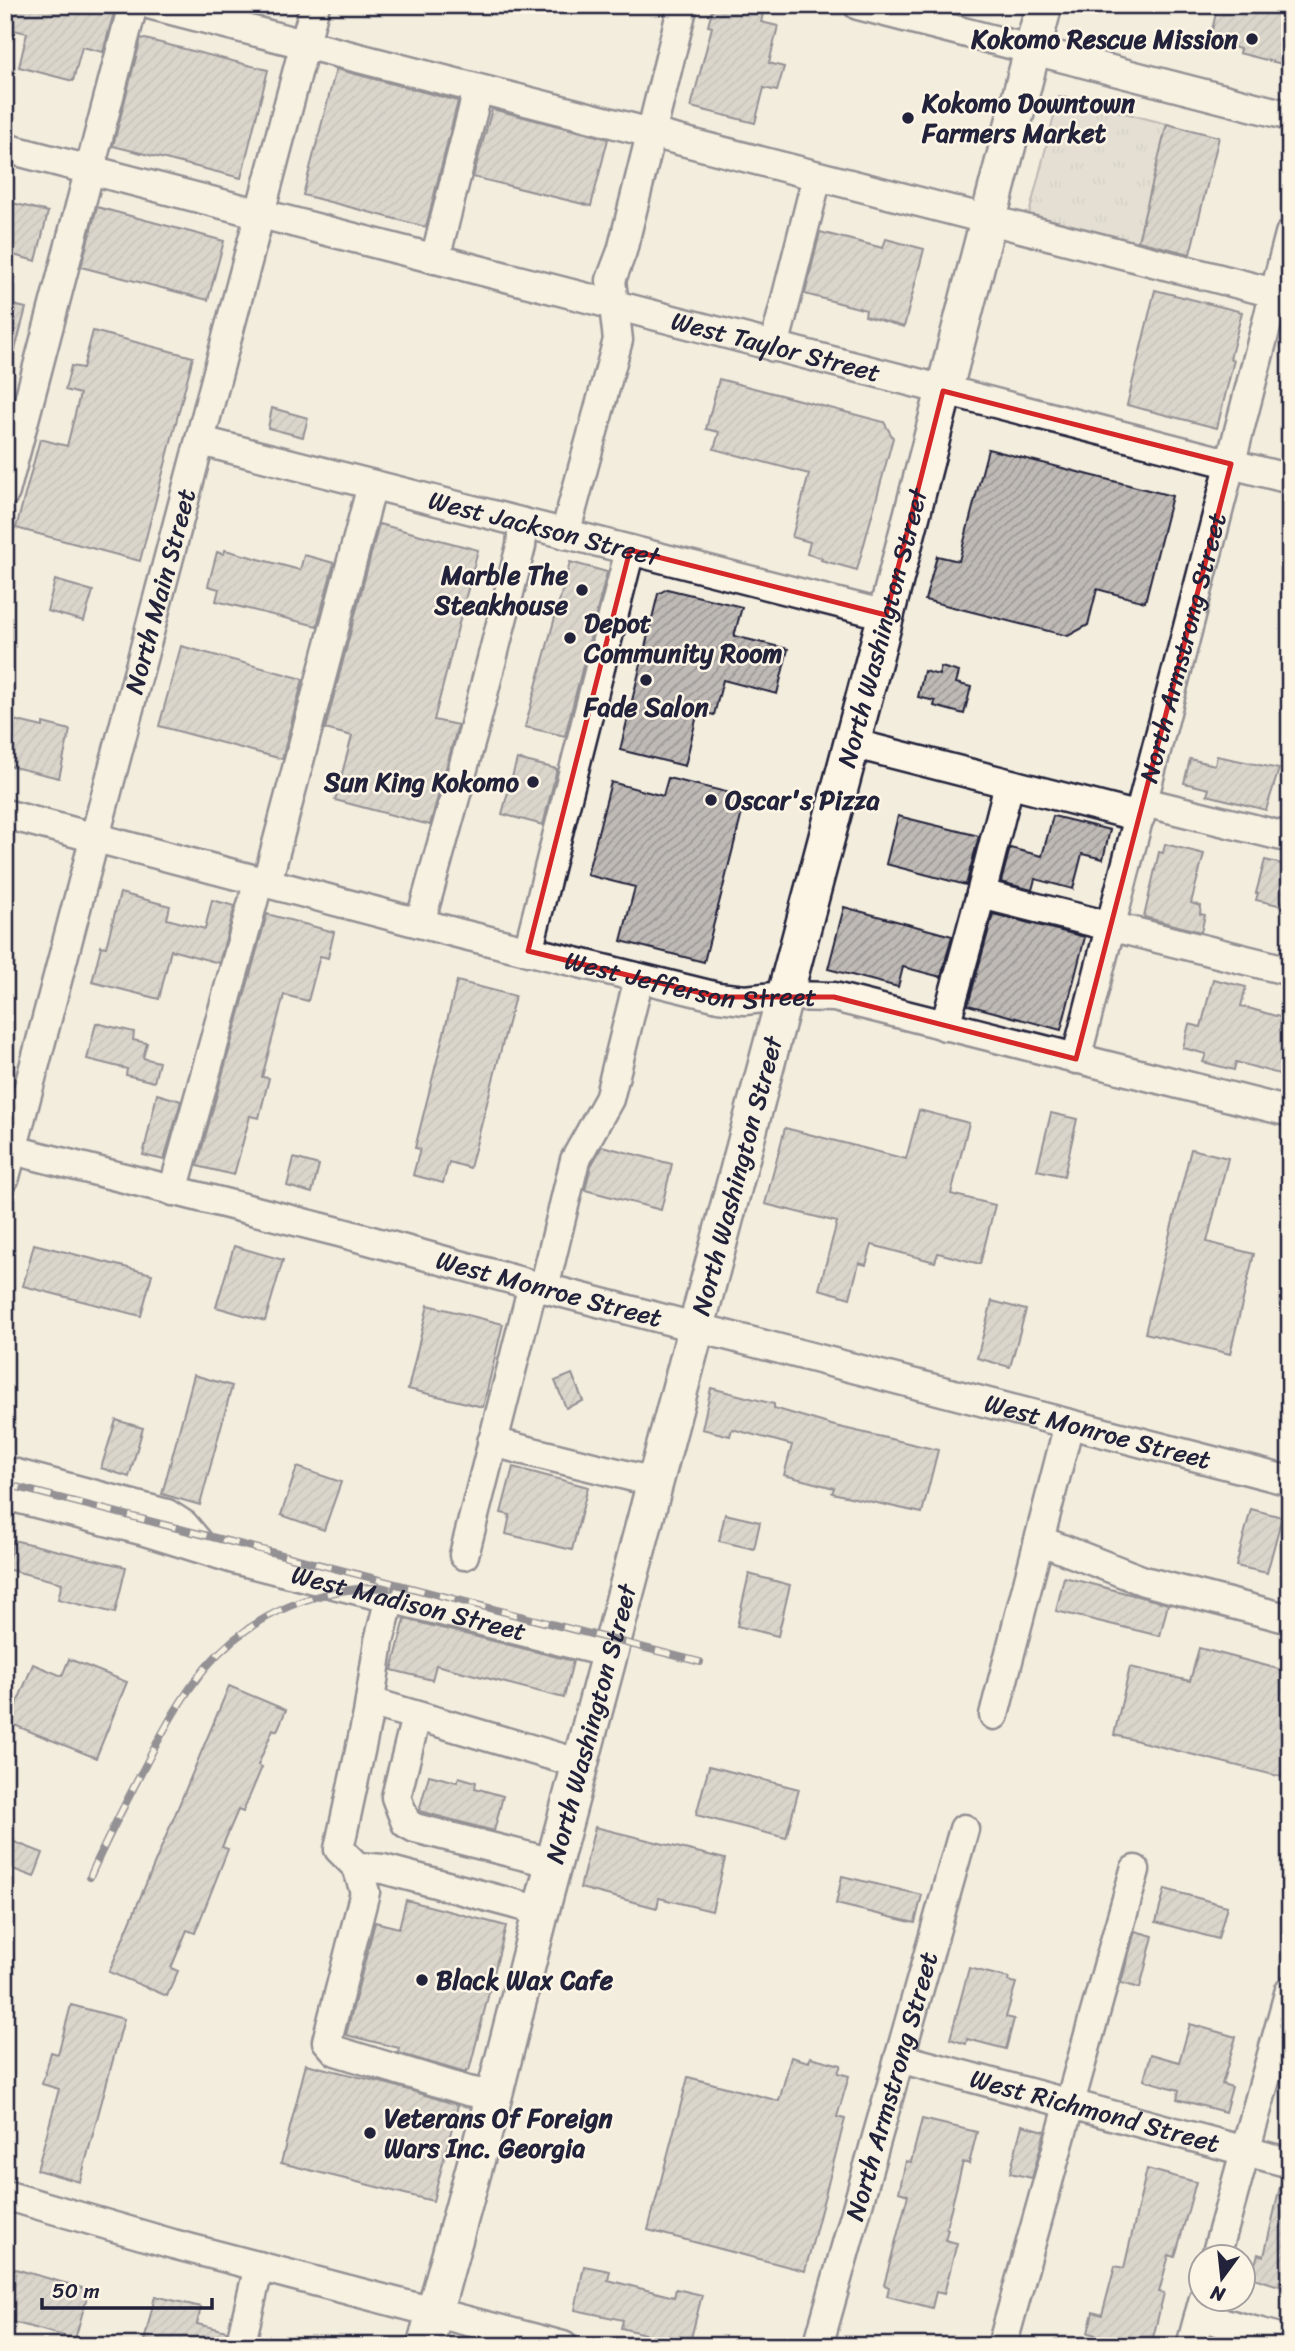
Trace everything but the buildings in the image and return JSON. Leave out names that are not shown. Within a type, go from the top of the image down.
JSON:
[{"type":"main road","name":"North Washington Street","points":[[425,2346],[494,2096],[553,1863],[886,615],[1044,5]]},
{"type":"street","points":[[5,492],[133,5]]},
{"type":"street","points":[[152,5],[1282,295]]},
{"type":"street","name":"North Main Street","points":[[5,1177],[9,1148],[201,441],[315,5]]},
{"type":"street","points":[[565,534],[618,340],[611,279],[622,251],[683,5]]},
{"type":"street","points":[[863,6],[1290,116]]},
{"type":"street","points":[[435,259],[478,90]]},
{"type":"street","name":"West Taylor Street","points":[[5,148],[1290,479]]},
{"type":"street","points":[[774,347],[817,177]]},
{"type":"street","name":"North Armstrong Street","points":[[1076,1059],[1231,464],[1282,295],[1290,234]]},
{"type":"street","name":"West Jackson Street","points":[[201,441],[886,615]]},
{"type":"street","points":[[173,1191],[263,881],[372,485]]},
{"type":"street","points":[[420,923],[478,717],[521,546],[523,523]]},
{"type":"street","points":[[528,951],[630,550]]},
{"type":"street","points":[[851,743],[1009,784],[1290,838]]},
{"type":"street","points":[[945,1026],[1009,784]]},
{"type":"street","name":"West Jefferson Street","points":[[5,814],[528,951],[718,997],[745,1000],[783,996],[834,997],[1290,1112]]},
{"type":"street","points":[[981,894],[1290,971]]},
{"type":"street","points":[[464,1555],[492,1442],[575,1160],[609,1099],[639,978]]},
{"type":"street","name":"West Monroe Street","points":[[9,1148],[1290,1481]]},
{"type":"street","points":[[994,1715],[1069,1424]]},
{"type":"street","points":[[492,1442],[654,1482]]},
{"type":"street","points":[[5,1471],[173,1516],[184,1525],[202,1550]]},
{"type":"street","name":"West Madison Street","points":[[5,1495],[141,1530],[202,1550],[609,1653]]},
{"type":"street","points":[[1039,1540],[1144,1581],[1290,1619]]},
{"type":"street","points":[[390,1598],[379,1641],[370,1702],[339,1849],[357,1867],[365,1892],[327,2041],[336,2051],[468,2091],[494,2096]]},
{"type":"street","points":[[370,1702],[581,1764]]},
{"type":"street","points":[[416,1717],[396,1797],[406,1823],[415,1828],[553,1863]]},
{"type":"street","name":"North Armstrong Street","points":[[818,2346],[964,1829]]},
{"type":"street","points":[[357,1867],[383,1868],[541,1911]]},
{"type":"street","points":[[1002,2346],[1135,1870]]},
{"type":"street","points":[[1220,2242],[1290,1990]]},
{"type":"street","name":"West Richmond Street","points":[[899,2058],[1290,2163]]},
{"type":"street","points":[[5,2195],[259,2266],[563,2346]]},
{"type":"street","points":[[240,2346],[259,2266]]},
{"type":"street","points":[[1191,2346],[1201,2312]]},
{"type":"street","points":[[1215,2312],[1290,2341]]},
{"type":"highlighted area","points":[[943,391],[1231,464],[1076,1059],[834,997],[718,997],[528,951],[630,550],[886,615]]},
{"type":"green space","points":[[1059,96],[1167,124],[1135,253],[1026,226]]},
{"type":"railway","points":[[5,1484],[700,1662]]},
{"type":"railway","points":[[90,1877],[174,1713],[197,1678],[224,1648],[266,1617],[314,1597],[339,1591],[391,1588]]},
{"type":"place","name":"Kokomo Rescue Mission","points":[[1252,39]]},
{"type":"place","name":"Kokomo Downtown Farmers Market","points":[[908,118]]},
{"type":"place","name":"Marble The Steakhouse","points":[[582,590]]},
{"type":"place","name":"Depot Community Room","points":[[570,638]]},
{"type":"place","name":"Fade Salon","points":[[646,680]]},
{"type":"place","name":"Sun King Kokomo","points":[[533,782]]},
{"type":"place","name":"Oscar's Pizza","points":[[711,800]]},
{"type":"place","name":"Black Wax Cafe","points":[[422,1980]]},
{"type":"place","name":"Veterans Of Foreign Wars Inc. Georgia","points":[[370,2133]]}]
